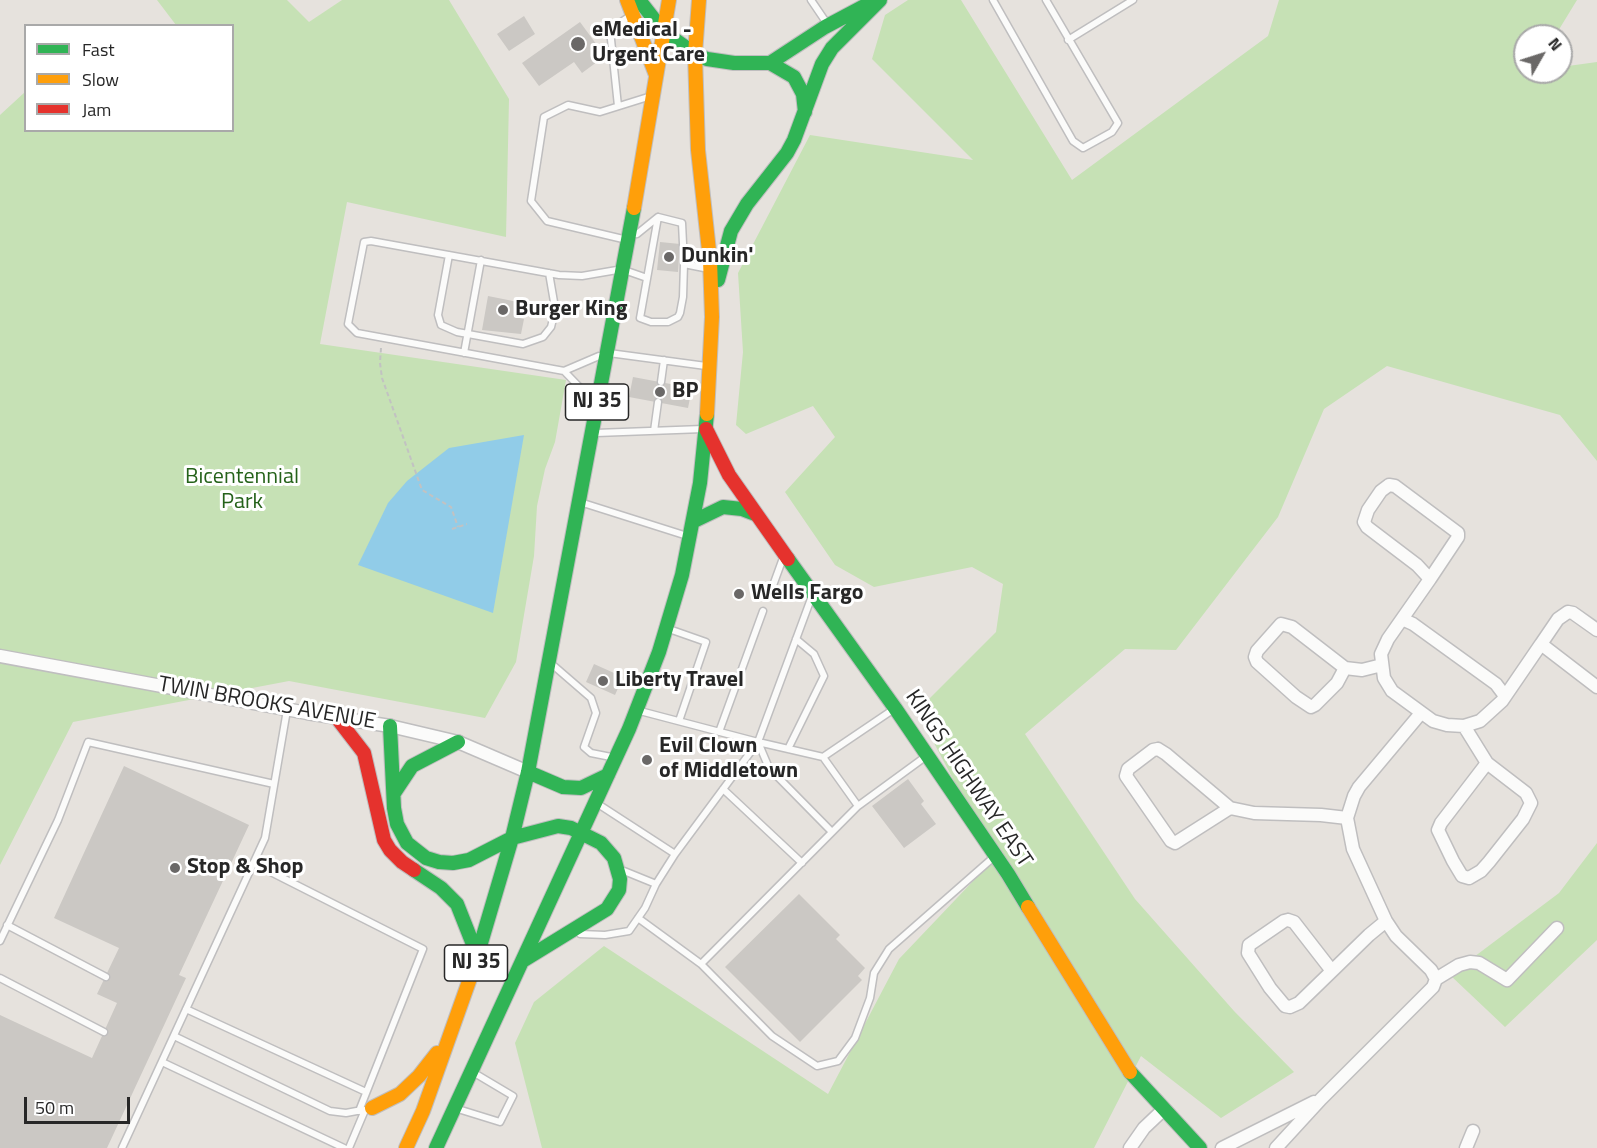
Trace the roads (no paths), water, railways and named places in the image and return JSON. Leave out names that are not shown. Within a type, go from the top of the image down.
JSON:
[{"type":"main road","points":[[627,0],[657,77]]},
{"type":"main road","points":[[639,0],[664,32],[695,54],[725,62],[770,63],[794,77],[803,94],[806,112]]},
{"type":"main road","name":"NJ 35","points":[[406,1148],[423,1111],[478,957],[513,837],[528,772],[628,241],[669,0]]},
{"type":"main road","name":"NJ 35","points":[[436,1148],[637,710],[659,652],[694,521],[706,429],[712,317],[710,270],[698,150],[695,54],[699,0]]},
{"type":"main road","points":[[770,63],[828,25],[878,0]]},
{"type":"main road","points":[[712,317],[721,262],[731,231],[747,204],[787,153],[806,112],[822,64],[832,48],[878,0]]},
{"type":"main road","name":"KINGS HIGHWAY EAST","points":[[706,429],[729,475],[755,514],[895,708],[995,855],[1048,936],[1128,1070],[1200,1148]]},
{"type":"main road","points":[[694,521],[723,507],[742,509],[755,514]]},
{"type":"main road","points":[[337,718],[366,759],[384,840],[402,862],[441,888],[457,904],[478,957]]},
{"type":"main road","points":[[390,726],[394,808],[401,834],[416,852],[426,858],[453,863],[469,860],[513,837],[558,826],[571,828],[601,843],[614,858],[619,869],[619,890],[607,909],[524,960]]},
{"type":"main road","points":[[394,793],[412,766],[458,742]]},
{"type":"main road","points":[[528,772],[563,787],[581,788],[608,775]]},
{"type":"main road","points":[[365,1110],[400,1094],[419,1077],[451,1035]]},
{"type":"street","points":[[1430,579],[1417,565],[1367,527],[1364,522],[1368,510],[1381,491],[1389,485],[1395,486],[1458,533],[1458,537],[1430,579],[1402,620],[1388,639],[1381,654],[1384,678],[1392,691],[1433,721],[1464,726],[1480,721],[1496,708],[1558,619],[1568,612],[1597,630]]},
{"type":"street","points":[[1402,620],[1413,624],[1496,684],[1505,696]]},
{"type":"street","points":[[1345,668],[1337,683],[1311,707],[1296,697],[1257,662],[1255,657],[1273,631],[1281,624],[1285,624],[1345,668],[1362,670],[1382,665]]},
{"type":"street","points":[[1541,644],[1597,687]]},
{"type":"street","name":"TWIN BROOKS AVENUE","points":[[0,656],[390,726],[458,742],[528,772]]},
{"type":"street","points":[[1421,713],[1359,787],[1347,818],[1353,849],[1386,921],[1396,936],[1431,970],[1436,979]]},
{"type":"street","points":[[1464,726],[1487,763],[1526,793],[1531,803],[1523,819],[1489,862],[1481,871],[1469,878],[1462,876],[1452,861],[1438,830],[1487,763]]},
{"type":"street","points":[[1230,808],[1175,843],[1171,841],[1127,780],[1128,769],[1153,750],[1158,749],[1230,808],[1254,813],[1321,814],[1347,818]]},
{"type":"street","points":[[1332,971],[1294,922],[1284,921],[1250,945],[1248,953],[1270,988],[1285,1006],[1290,1007],[1299,1003],[1386,921]]},
{"type":"street","points":[[1276,1148],[1321,1099],[1410,1013],[1433,987],[1436,979],[1459,965],[1470,962],[1479,963],[1507,980],[1557,928]]},
{"type":"street","points":[[1222,1148],[1321,1099]]},
{"type":"street","points":[[1130,1148],[1144,1128],[1163,1110]]},
{"type":"street","points":[[1466,1148],[1473,1131]]},
{"type":"lane","points":[[810,0],[828,25]]},
{"type":"lane","points":[[993,0],[1073,141],[1083,148],[1112,132],[1118,123],[1046,0]]},
{"type":"lane","points":[[1068,40],[1133,0]]},
{"type":"lane","points":[[618,106],[610,30],[633,15]]},
{"type":"lane","points":[[654,95],[600,112],[568,105],[544,117],[531,201],[547,221],[628,241],[658,217]]},
{"type":"lane","points":[[658,217],[682,223],[684,264],[680,313],[678,317],[668,322],[651,322],[640,318],[658,217]]},
{"type":"lane","points":[[646,278],[622,269],[582,276],[549,273],[371,241],[364,242],[348,324],[357,333],[564,371],[606,353],[709,366]]},
{"type":"lane","points":[[449,255],[438,315],[441,325],[446,329],[523,344],[543,337],[551,327],[555,311],[549,273]]},
{"type":"lane","points":[[464,353],[481,260]]},
{"type":"lane","points":[[684,264],[710,270]]},
{"type":"lane","points":[[661,382],[664,360]]},
{"type":"lane","points":[[564,371],[597,405]]},
{"type":"lane","points":[[654,431],[658,402]]},
{"type":"lane","points":[[592,433],[706,429]]},
{"type":"lane","points":[[579,501],[690,537]]},
{"type":"lane","points":[[771,591],[784,554]]},
{"type":"lane","points":[[567,934],[605,935],[629,931],[675,854],[758,742],[813,594]]},
{"type":"lane","points":[[719,732],[763,611]]},
{"type":"lane","points":[[666,628],[706,642],[679,721]]},
{"type":"lane","points":[[788,749],[824,676],[814,654],[796,639]]},
{"type":"lane","points":[[549,662],[591,698],[596,712],[584,747],[591,753],[616,758]]},
{"type":"lane","points":[[823,757],[895,708]]},
{"type":"lane","points":[[122,1148],[265,838],[287,709]]},
{"type":"lane","points":[[637,710],[823,757],[858,806]]},
{"type":"lane","points":[[0,941],[58,820],[88,742],[274,784]]},
{"type":"lane","points":[[758,742],[769,768],[832,832]]},
{"type":"lane","points":[[701,964],[858,806],[927,756]]},
{"type":"lane","points":[[723,789],[802,863]]},
{"type":"lane","points":[[596,803],[675,854]]},
{"type":"lane","points":[[638,918],[701,964],[772,1036],[817,1066],[838,1061],[859,1028],[870,998],[874,973],[888,949],[995,855]]},
{"type":"lane","points":[[253,863],[423,949],[366,1092],[365,1110],[349,1148]]},
{"type":"lane","points":[[619,869],[657,884]]},
{"type":"lane","points":[[8,925],[106,976]]},
{"type":"lane","points":[[0,978],[104,1032]]},
{"type":"lane","points":[[186,1009],[366,1092]]},
{"type":"lane","points":[[174,1036],[330,1111],[346,1113],[365,1110]]},
{"type":"lane","points":[[162,1062],[344,1148]]},
{"type":"lane","points":[[455,1108],[500,1122],[513,1096],[472,1071]]},
{"type":"water","points":[[524,435],[493,613],[358,565],[388,503],[407,481],[449,448]]},
{"type":"place","name":"eMedical - Urgent Care","points":[[578,44]]},
{"type":"place","name":"Dunkin'","points":[[669,257]]},
{"type":"place","name":"Burger King","points":[[503,310]]},
{"type":"place","name":"BP","points":[[660,392]]},
{"type":"place","name":"Wells Fargo","points":[[739,594]]},
{"type":"place","name":"Liberty Travel","points":[[603,681]]},
{"type":"place","name":"Evil Clown of Middletown","points":[[647,760]]},
{"type":"place","name":"Stop & Shop","points":[[175,868]]},
{"type":"park label","name":"Bicentennial Park","points":[[242,490]]}]
